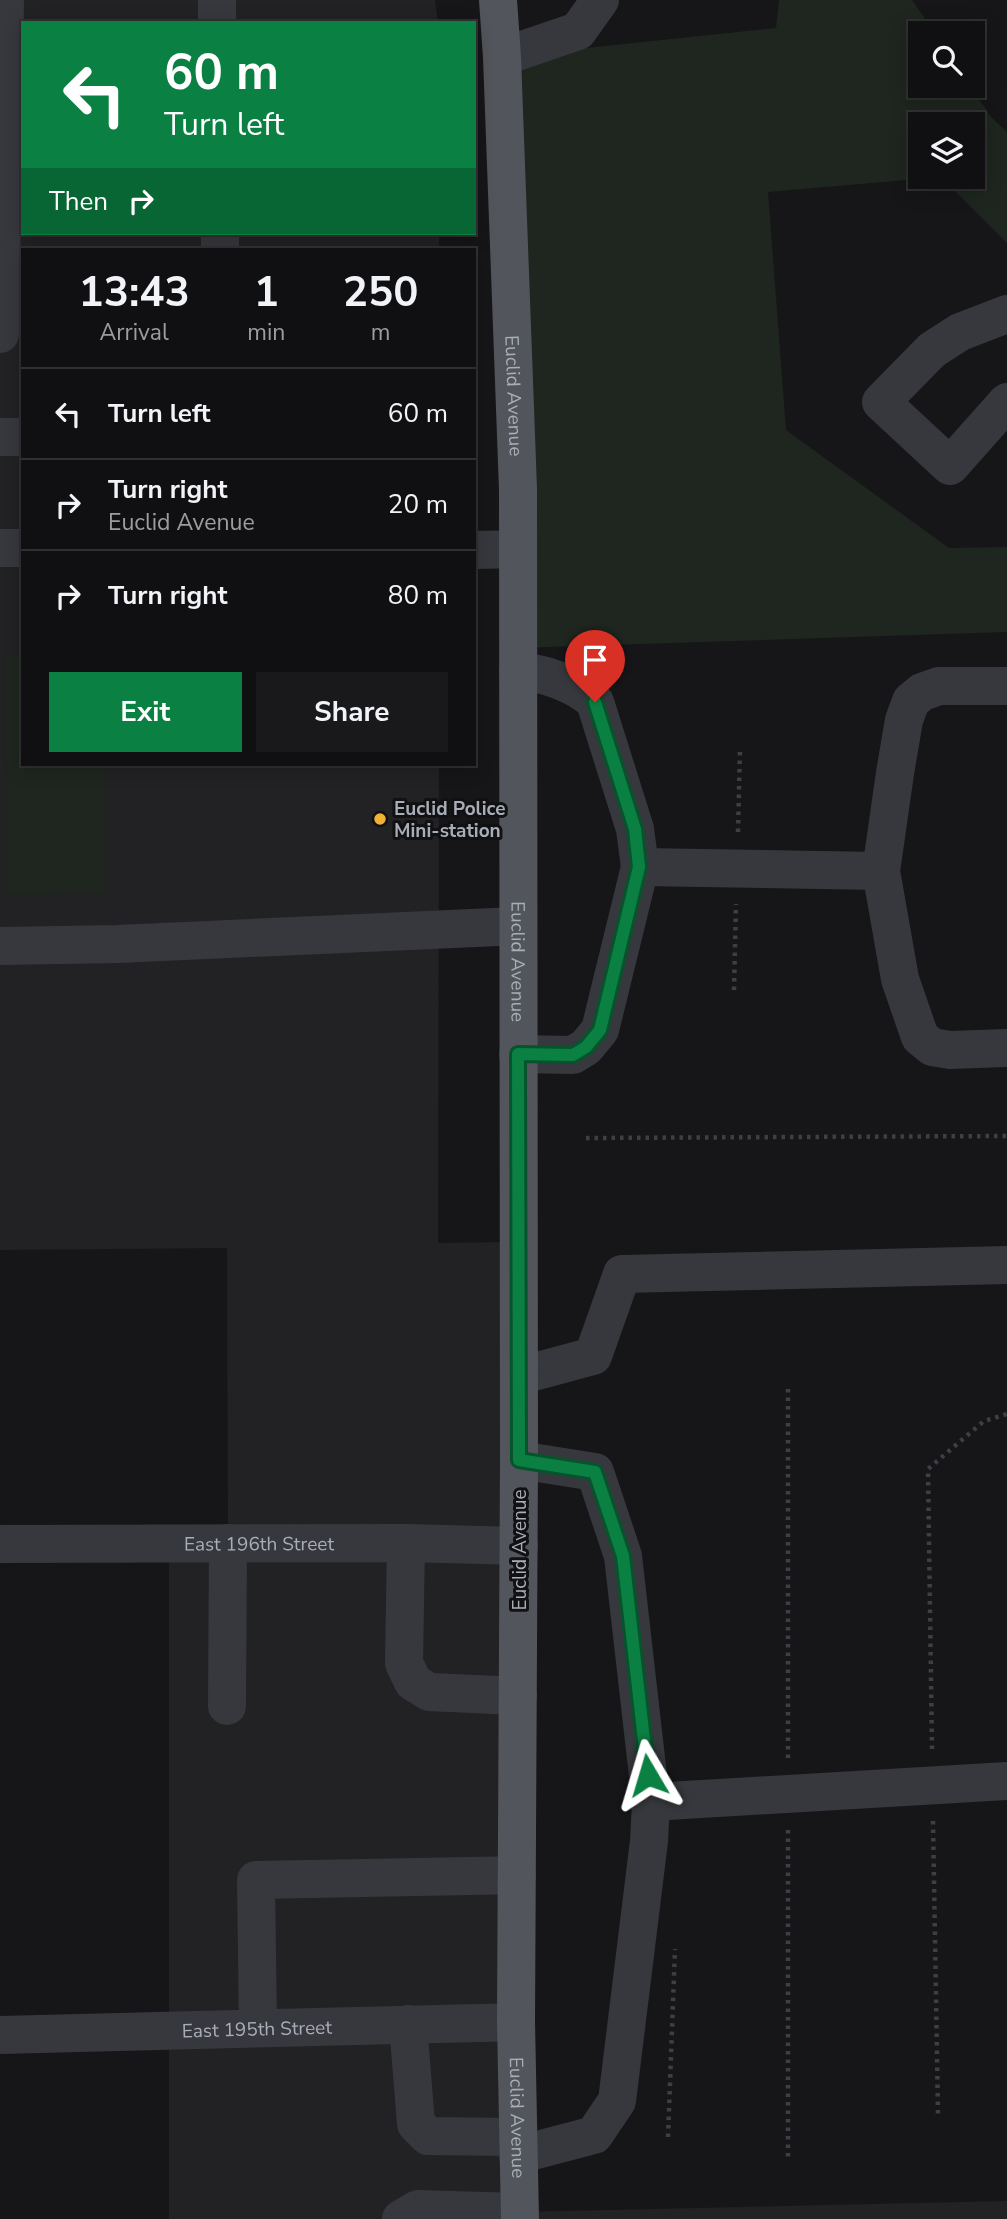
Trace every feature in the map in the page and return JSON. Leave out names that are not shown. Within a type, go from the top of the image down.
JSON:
[{"type":"main road","name":"Euclid Avenue","points":[[498,0],[518,489],[519,1546],[516,2022],[519,2216]]},
{"type":"street","points":[[0,334],[5,0]]},
{"type":"street","points":[[217,0],[217,21]]},
{"type":"street","points":[[502,57],[578,31],[600,0]]},
{"type":"street","points":[[1007,314],[960,332],[932,349],[881,402],[950,466],[1007,402]]},
{"type":"street","points":[[0,342],[21,342]]},
{"type":"street","points":[[0,437],[21,437]]},
{"type":"street","points":[[0,548],[21,548]]},
{"type":"street","points":[[476,550],[518,549]]},
{"type":"street","points":[[518,672],[528,671],[579,688],[595,702],[635,829],[639,867],[600,1030],[586,1047],[573,1055],[518,1054]]},
{"type":"street","points":[[1007,686],[939,686],[922,692],[911,701],[904,720],[881,871],[900,979],[920,1037],[932,1047],[950,1050],[1007,1048]]},
{"type":"street","points":[[639,867],[881,871]]},
{"type":"street","points":[[0,946],[118,944],[518,926]]},
{"type":"street","points":[[519,1376],[593,1356],[622,1274],[1007,1265]]},
{"type":"street","points":[[408,2024],[416,2124],[428,2136],[518,2146],[594,2135],[617,2101],[649,1841],[651,1802],[623,1556],[595,1472],[519,1460]]},
{"type":"street","points":[[227,1706],[228,1543]]},
{"type":"street","points":[[406,1543],[404,1663],[413,1682],[429,1692],[518,1696]]},
{"type":"street","name":"East 196th Street","points":[[0,1544],[406,1543],[519,1546]]},
{"type":"street","points":[[651,1802],[1007,1780]]},
{"type":"street","points":[[258,2028],[257,1880],[517,1875]]},
{"type":"street","name":"East 195th Street","points":[[0,2035],[516,2022]]},
{"type":"street","points":[[401,2219],[418,2208],[519,2216]]},
{"type":"path","points":[[586,1138],[1007,1136]]},
{"type":"path","points":[[938,2114],[928,1469],[984,1421],[1007,1414]]},
{"type":"path","points":[[668,2137],[675,1944]]},
{"type":"shaded area","points":[[0,0],[435,0],[438,21],[21,21],[21,235],[439,235],[439,248],[21,248],[21,766],[439,766],[438,1243],[519,1242],[519,2212],[1007,2201],[1007,2219],[169,2219],[169,1544],[228,1543],[227,1248],[0,1250]]},
{"type":"shaded area","points":[[779,0],[912,0],[927,21],[908,21],[908,98],[978,98],[991,117],[1007,132],[1007,243],[953,189],[985,189],[985,112],[908,112],[908,180],[768,192],[786,430],[949,548],[1007,547],[1007,632],[518,648],[502,57],[776,28]]},
{"type":"shaded area","points":[[6,657],[21,657],[21,766],[104,766],[105,893],[8,895]]},
{"type":"place","name":"Euclid Police Mini-station","points":[[380,819]]},
{"type":"route","points":[[595,702],[635,829],[639,867],[600,1030],[586,1047],[573,1055],[518,1054],[519,1460],[595,1472],[623,1556],[648,1775]]}]
